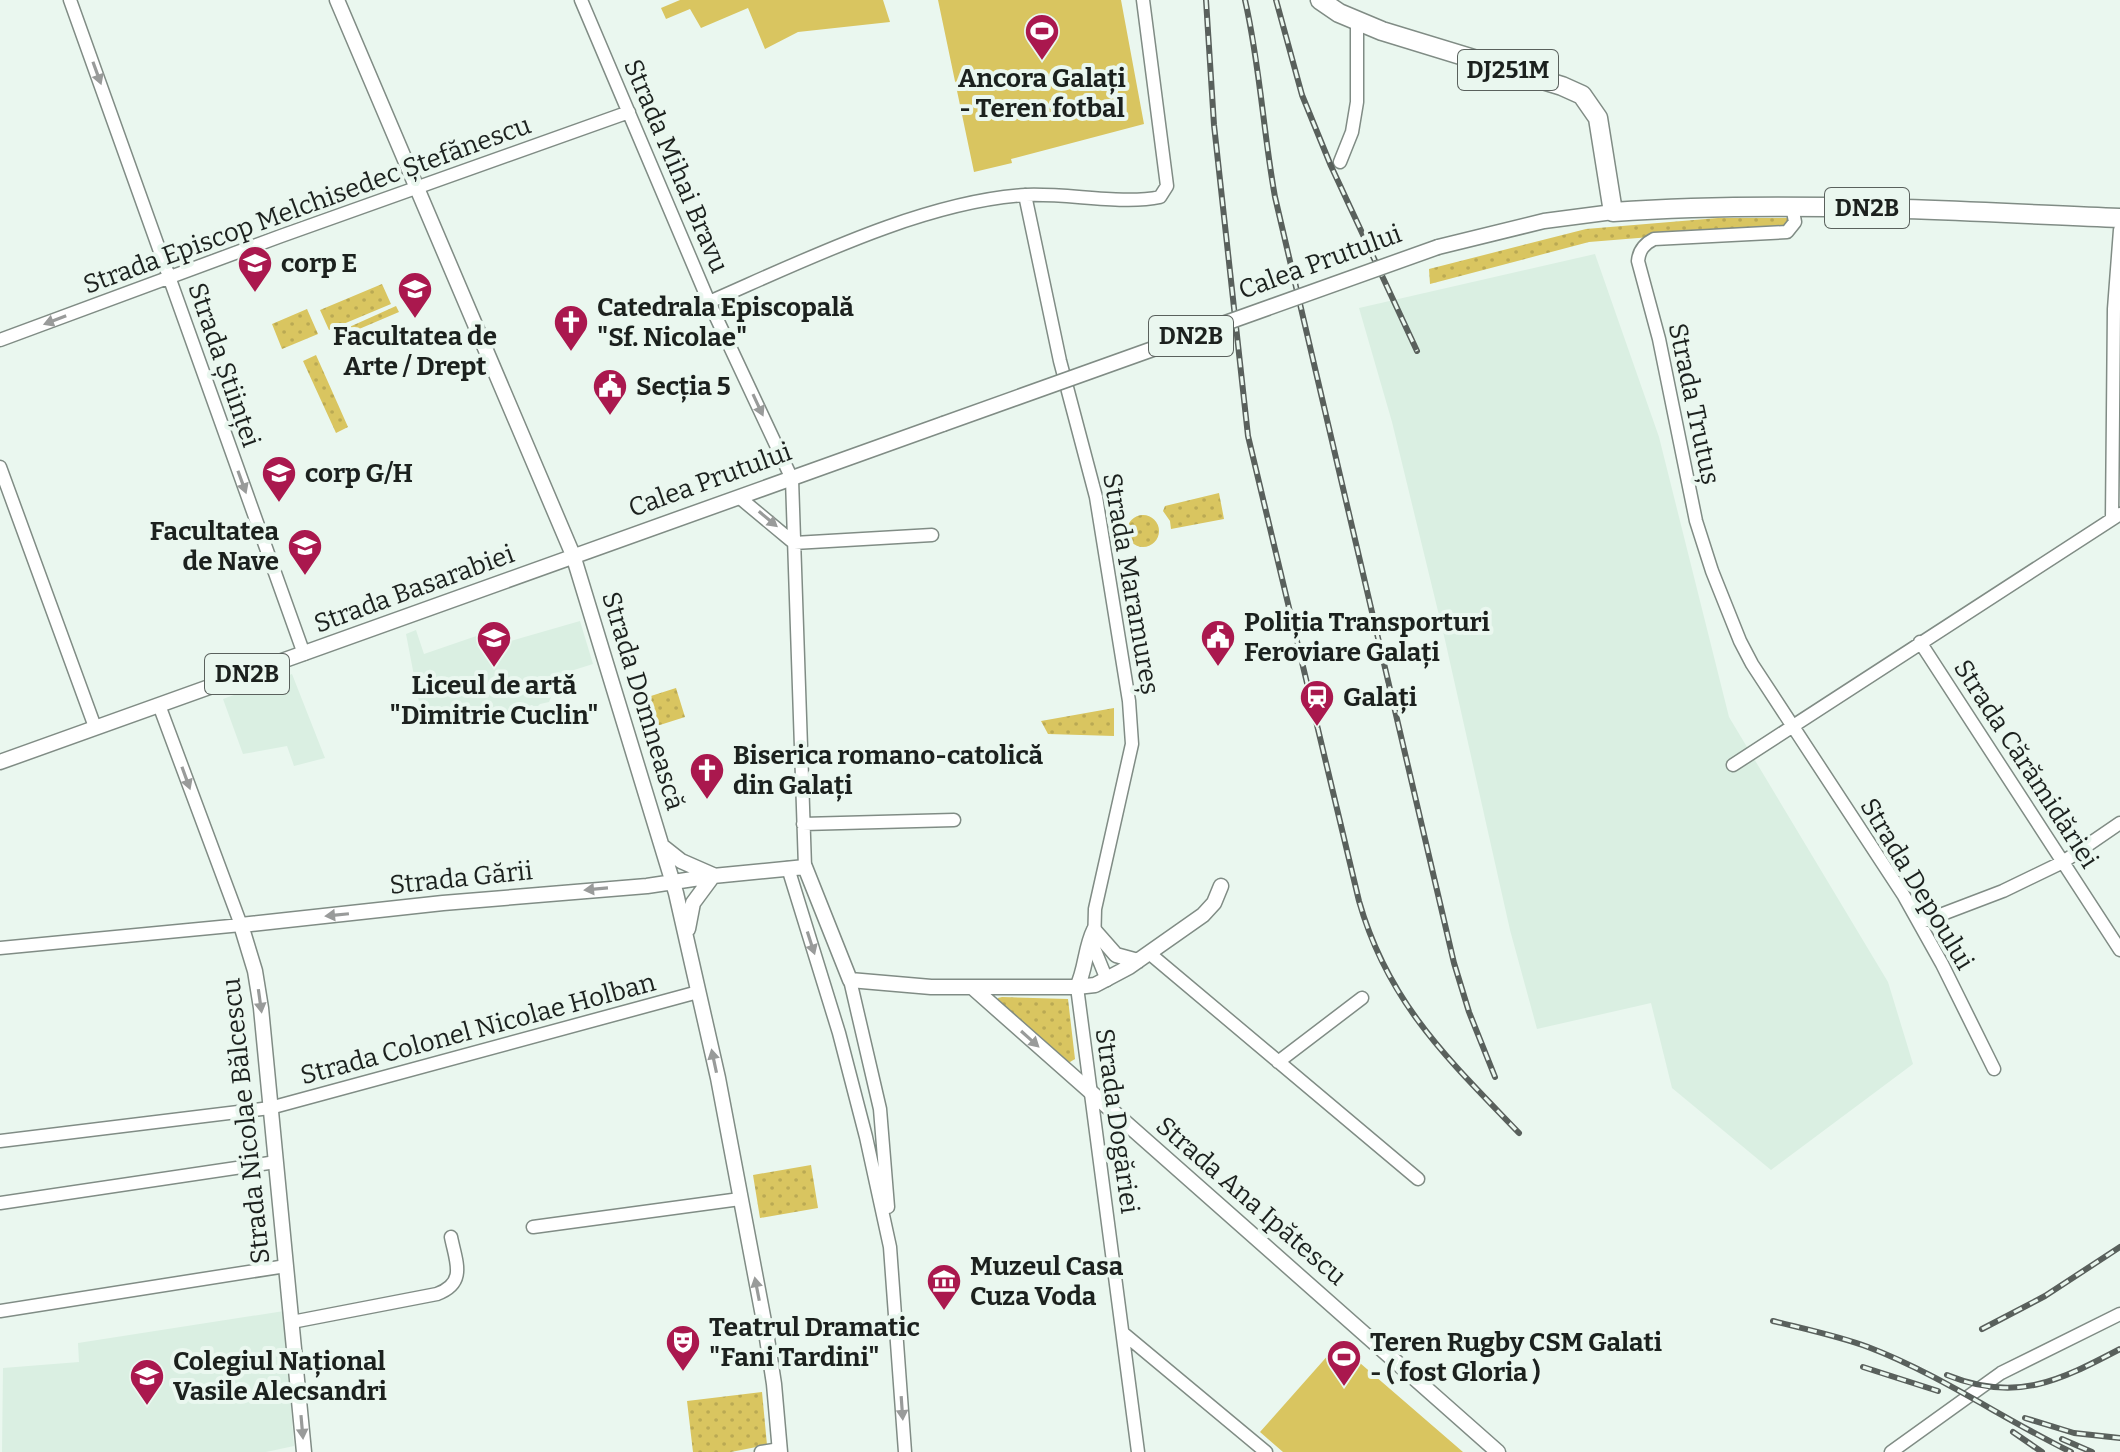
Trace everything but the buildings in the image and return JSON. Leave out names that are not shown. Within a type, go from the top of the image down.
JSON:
[{"type":"highway","name":"DJ251M","points":[[1320,0],[1357,22],[1582,95],[1598,118],[1613,212]]},
{"type":"highway","name":"Calea Prutului","points":[[1613,212],[1699,206],[1792,206],[2120,218]]},
{"type":"main road","name":"Strada Domnească","points":[[337,0],[574,557],[673,882],[687,942],[718,1078],[768,1344],[780,1451]]},
{"type":"main road","name":"Calea Prutului","points":[[574,557],[1438,247],[1544,221],[1613,212]]},
{"type":"main road","name":"Strada Basarabiei","points":[[0,762],[574,557]]},
{"type":"main road","points":[[662,846],[681,861],[713,876],[693,903],[688,917],[687,942]]},
{"type":"main road","points":[[805,867],[850,980],[972,987],[1077,987],[1107,980],[1203,915],[1214,903],[1221,886]]},
{"type":"main road","name":"Strada Gării","points":[[241,925],[805,867]]},
{"type":"main road","name":"Strada Nicolae Bălcescu","points":[[241,925],[259,992],[304,1452]]},
{"type":"main road","points":[[1077,987],[1094,930],[1116,955],[1144,957]]},
{"type":"main road","name":"Strada Ana Ipătescu","points":[[972,987],[1498,1452]]},
{"type":"street","name":"Strada Științei","points":[[70,0],[304,654]]},
{"type":"street","name":"Strada Mihai Bravu","points":[[581,0],[709,302],[792,479]]},
{"type":"street","points":[[709,302],[824,252],[893,226],[962,206],[1025,195],[1160,197],[1165,191],[1166,178],[1143,0]]},
{"type":"street","points":[[1340,162],[1352,132],[1357,102],[1357,22]]},
{"type":"street","name":"Strada Episcop Melchisedec Ștefănescu","points":[[0,340],[629,112]]},
{"type":"street","name":"Strada Maramureș","points":[[1025,195],[1060,361],[1096,497],[1132,729],[1127,772],[1105,861],[1094,930],[1094,948],[1107,980]]},
{"type":"street","name":"Strada Trutuș","points":[[1792,206],[1795,222],[1787,232],[1654,239],[1642,248],[1638,261],[1659,339],[1696,521],[1712,571],[1752,664],[1793,725]]},
{"type":"street","points":[[1733,765],[2116,516],[2114,309],[2120,230]]},
{"type":"street","points":[[0,467],[95,727]]},
{"type":"street","points":[[792,479],[805,867]]},
{"type":"street","points":[[740,498],[794,543],[932,535]]},
{"type":"street","name":"Strada Cărămidăriei","points":[[1920,642],[2120,950]]},
{"type":"street","name":"Strada Nicolae Bălcescu","points":[[159,705],[241,925]]},
{"type":"street","name":"Strada Depoului","points":[[1793,725],[1919,923],[1994,1069]]},
{"type":"street","points":[[803,824],[954,820]]},
{"type":"street","points":[[1919,923],[2003,891],[2063,862],[2120,823]]},
{"type":"street","points":[[788,868],[839,1033],[890,1247]]},
{"type":"street","name":"Strada Gării","points":[[0,948],[241,925]]},
{"type":"street","points":[[1144,957],[1278,1062],[1418,1179]]},
{"type":"street","points":[[850,980],[880,1109],[905,1452]]},
{"type":"street","name":"Strada Dogăriei","points":[[1077,987],[1138,1452]]},
{"type":"street","name":"Strada Colonel Nicolae Holban","points":[[0,1141],[270,1108],[698,992]]},
{"type":"street","points":[[1278,1062],[1362,998]]},
{"type":"street","points":[[0,1203],[276,1162]]},
{"type":"street","points":[[533,1227],[740,1199]]},
{"type":"street","points":[[292,1322],[449,1290],[455,1284],[457,1274],[451,1237]]},
{"type":"street","points":[[0,1311],[286,1266]]},
{"type":"street","points":[[1891,1452],[2001,1373],[2120,1314]]},
{"type":"street","points":[[1123,1333],[1266,1452]]},
{"type":"street","points":[[761,1452],[780,1451]]},
{"type":"shaded area","points":[[680,0],[883,0],[890,22],[798,32],[765,49],[748,8],[701,28],[690,9],[666,19],[661,8]]},
{"type":"shaded area","name":"Ancora Galați - Teren fotbal","points":[[938,0],[1121,0],[1144,124],[1011,159],[1012,163],[974,172]]},
{"type":"shaded area","points":[[1718,218],[1788,218],[1785,226],[1589,242],[1430,284],[1429,269],[1586,229]]},
{"type":"shaded area","points":[[1595,254],[1659,437],[1729,717],[1888,982],[1913,1064],[1771,1170],[1672,1088],[1651,1003],[1537,1029],[1510,930],[1392,422],[1359,308]]},
{"type":"shaded area","points":[[382,284],[391,304],[329,330],[320,310]]},
{"type":"shaded area","points":[[396,306],[399,312],[338,338],[336,333]]},
{"type":"shaded area","points":[[307,309],[318,334],[282,349],[272,324]]},
{"type":"shaded area","points":[[316,355],[348,427],[336,433],[303,361]]},
{"type":"shaded area","points":[[1219,493],[1224,519],[1171,529],[1163,511],[1165,506]]},
{"type":"shaded area","points":[[1143,515],[1154,520],[1159,531],[1154,542],[1143,547],[1132,542],[1127,531],[1132,520]]},
{"type":"shaded area","name":"Liceul de artă \"Dimitrie Cuclin\"","points":[[580,621],[593,664],[558,675],[553,680],[557,693],[552,695],[549,702],[536,708],[532,705],[521,708],[519,714],[470,724],[468,718],[424,728],[406,634],[416,630],[424,654],[488,632],[493,646]]},
{"type":"shaded area","points":[[292,674],[325,758],[294,766],[287,746],[243,754],[223,699]]},
{"type":"shaded area","points":[[676,688],[685,717],[641,731],[632,702]]},
{"type":"shaded area","points":[[1114,708],[1114,736],[1048,734],[1041,721]]},
{"type":"shaded area","points":[[1002,997],[1068,999],[1075,1059],[1066,1061],[998,1001]]},
{"type":"shaded area","points":[[811,1165],[818,1208],[760,1218],[753,1175]]},
{"type":"shaded area","name":"Colegiul Național Vasile Alecsandri","points":[[284,1311],[294,1446],[266,1452],[2,1452],[3,1368],[79,1362],[78,1343]]},
{"type":"shaded area","name":"Teren Rugby CSM Galati - ( fost Gloria )","points":[[1338,1344],[1463,1452],[1283,1452],[1260,1432]]},
{"type":"shaded area","points":[[762,1392],[767,1445],[731,1452],[693,1452],[687,1401]]},
{"type":"railway","points":[[1206,0],[1214,125],[1248,436],[1359,901],[1386,970],[1423,1028],[1519,1133]]},
{"type":"railway","points":[[1245,0],[1275,197],[1454,963],[1469,1012],[1495,1077]]},
{"type":"railway","points":[[1276,0],[1302,95],[1331,166],[1417,351]]},
{"type":"railway","points":[[1982,1329],[2045,1296],[2120,1247]]},
{"type":"railway","points":[[1773,1321],[1845,1339],[1894,1358],[2071,1452]]},
{"type":"railway","points":[[1947,1375],[1972,1383],[2016,1388],[2057,1379],[2120,1349]]},
{"type":"railway","points":[[1863,1367],[1938,1391]]},
{"type":"railway","points":[[2025,1418],[2074,1433],[2120,1438]]},
{"type":"railway","points":[[2013,1432],[2042,1452]]},
{"type":"railway","points":[[2062,1439],[2092,1452]]},
{"type":"place","name":"Ancora Galați - Teren fotbal","points":[[1042,62]]},
{"type":"place","name":"corp E","points":[[255,294]]},
{"type":"place","name":"Facultatea de Arte / Drept","points":[[415,320]]},
{"type":"place","name":"Catedrala Episcopală \"Sf. Nicolae\"","points":[[571,353]]},
{"type":"place","name":"Secția 5","points":[[610,417]]},
{"type":"place","name":"corp G/H","points":[[279,504]]},
{"type":"place","name":"Facultatea de Nave","points":[[305,577]]},
{"type":"place","name":"Poliția Transporturi Feroviare Galați","points":[[1218,668]]},
{"type":"place","name":"Liceul de artă \"Dimitrie Cuclin\"","points":[[494,669]]},
{"type":"place","name":"Galați","points":[[1317,728]]},
{"type":"place","name":"Biserica romano-catolică din Galați","points":[[707,801]]},
{"type":"place","name":"Muzeul Casa Cuza Voda","points":[[944,1312]]},
{"type":"place","name":"Teatrul Dramatic \"Fani Tardini\"","points":[[683,1373]]},
{"type":"place","name":"Teren Rugby CSM Galati - ( fost Gloria )","points":[[1344,1388]]},
{"type":"place","name":"Colegiul Național Vasile Alecsandri","points":[[147,1407]]}]
